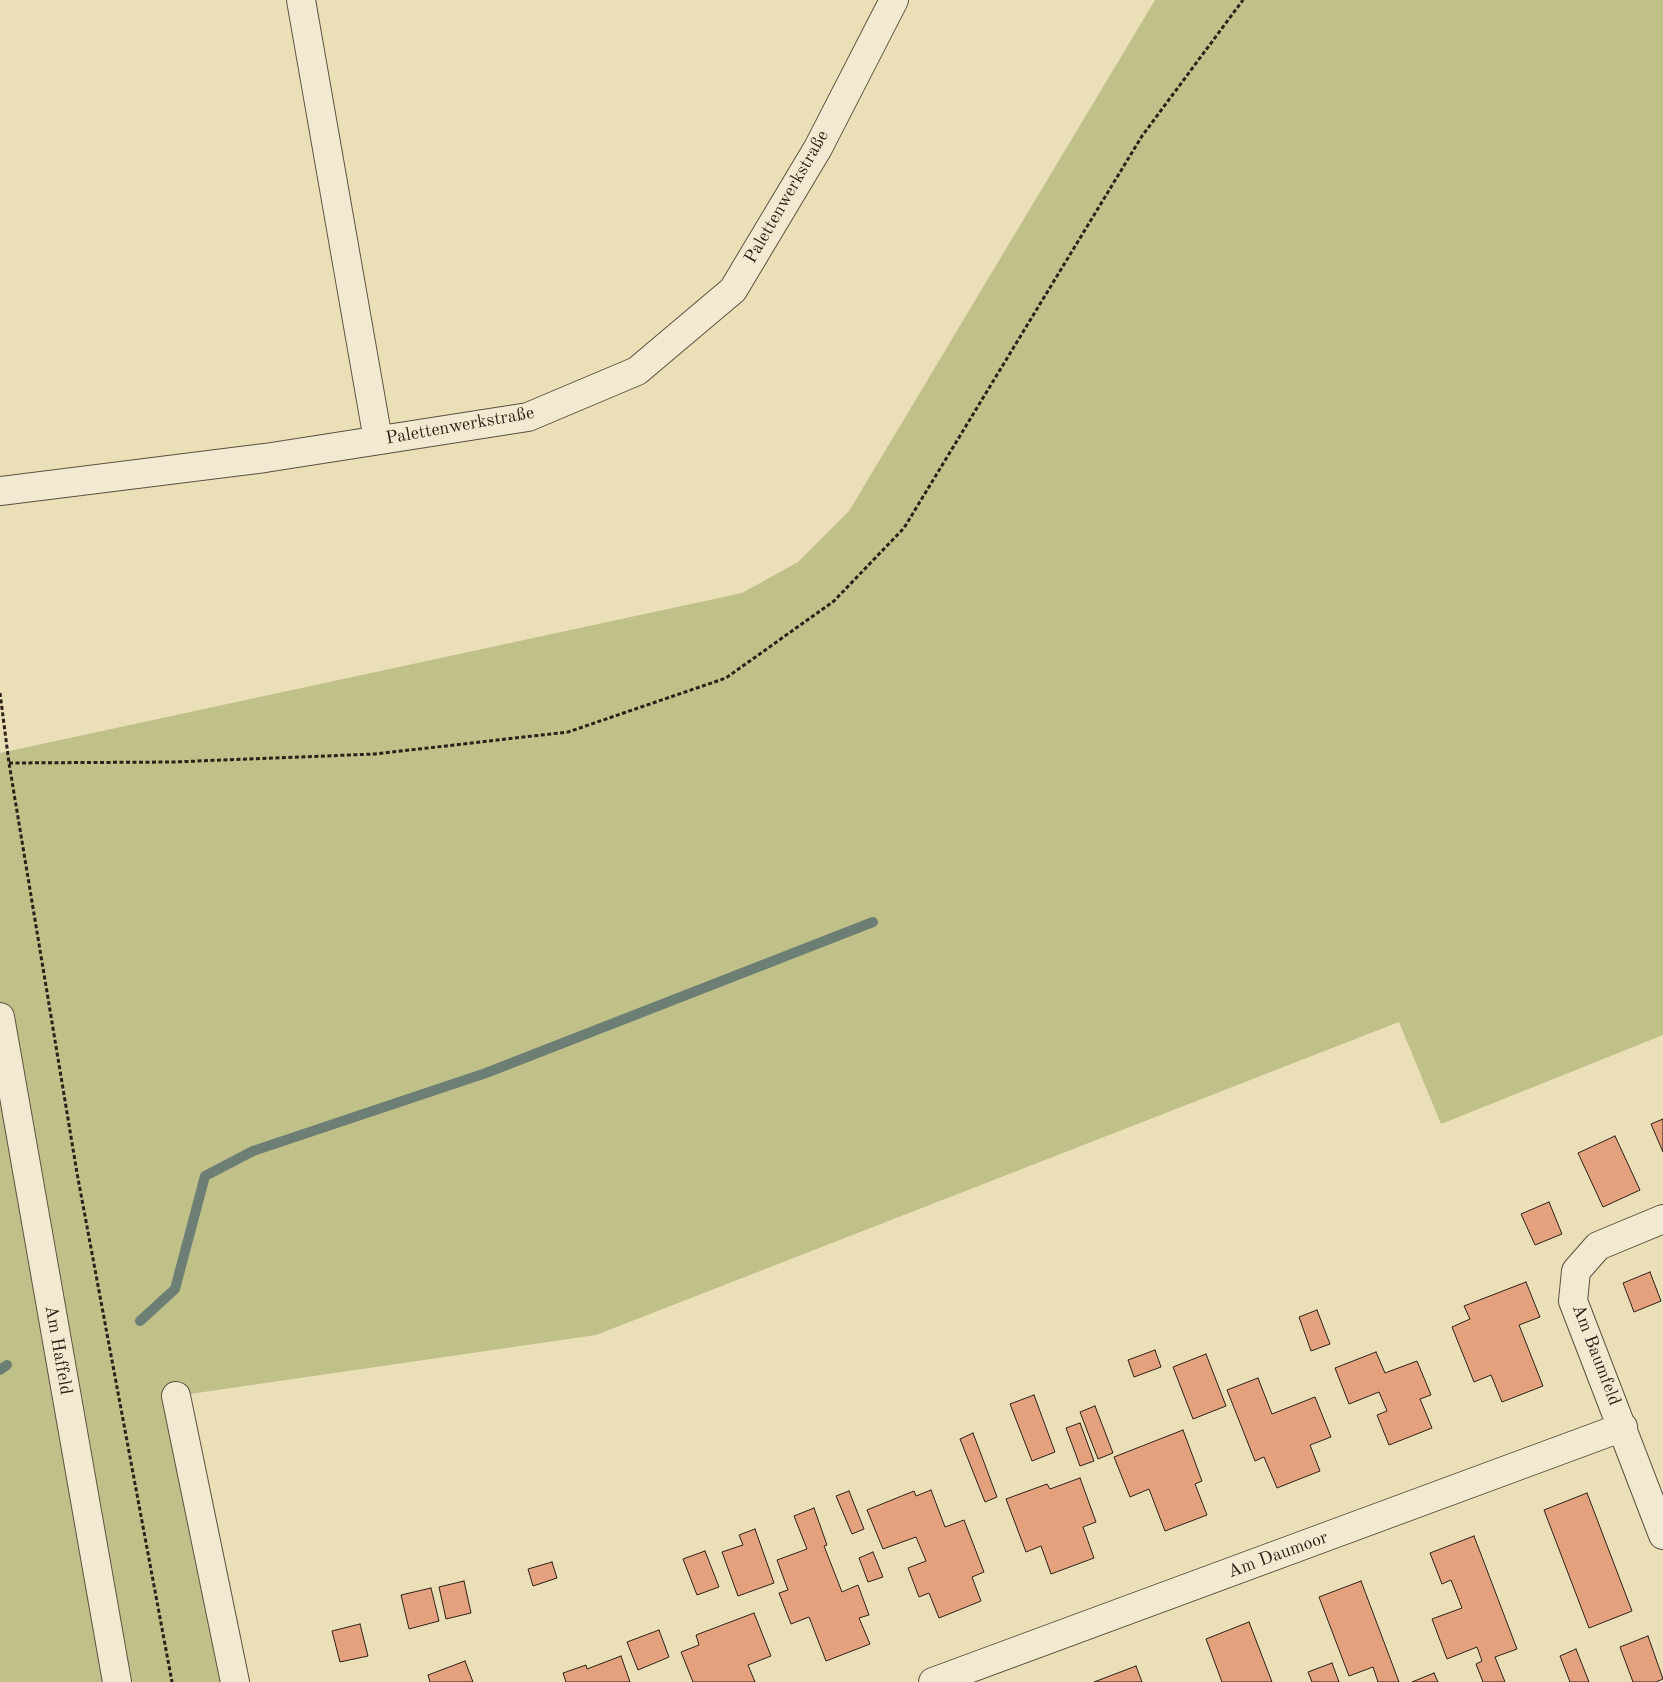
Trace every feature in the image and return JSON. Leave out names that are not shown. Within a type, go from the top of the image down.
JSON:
[{"type":"street","points":[[301,0],[378,440]]},
{"type":"street","name":"Palettenwerkstraße","points":[[0,490],[265,458],[528,418],[637,371],[733,290],[818,148],[894,0]]},
{"type":"street","name":"Am Haffeld","points":[[0,1017],[117,1682]]},
{"type":"street","name":"Am Baumfeld","points":[[1663,1219],[1598,1246],[1576,1271],[1573,1301],[1663,1535]]},
{"type":"street","points":[[176,1396],[235,1682]]},
{"type":"street","name":"Am Daumoor","points":[[933,1682],[1623,1427]]},
{"type":"path","points":[[9,763],[173,762],[375,754],[568,732],[726,678],[834,601],[904,528],[1142,136],[1243,0]]},
{"type":"path","points":[[0,692],[9,763],[77,1173],[172,1682]]},
{"type":"green space","points":[[1155,0],[1663,0],[1663,1035],[1441,1124],[1399,1022],[596,1335],[176,1396],[235,1682],[0,1682],[0,753],[742,593],[798,562],[849,511]]},
{"type":"building","points":[[1663,1119],[1663,1152],[1651,1124]]},
{"type":"building","points":[[1615,1136],[1640,1190],[1603,1207],[1578,1153]]},
{"type":"building","points":[[1549,1202],[1562,1234],[1535,1245],[1521,1214]]},
{"type":"building","points":[[1650,1272],[1661,1301],[1634,1312],[1623,1283]]},
{"type":"building","points":[[1526,1282],[1540,1317],[1519,1325],[1543,1386],[1502,1402],[1491,1375],[1474,1382],[1452,1327],[1470,1319],[1464,1306]]},
{"type":"building","points":[[1317,1310],[1330,1344],[1311,1351],[1299,1317]]},
{"type":"building","points":[[1155,1350],[1161,1367],[1134,1377],[1128,1360]]},
{"type":"building","points":[[1376,1352],[1385,1373],[1417,1361],[1431,1395],[1420,1399],[1432,1428],[1389,1445],[1377,1415],[1387,1411],[1379,1392],[1349,1404],[1335,1368]]},
{"type":"building","points":[[1206,1354],[1226,1406],[1193,1419],[1173,1367]]},
{"type":"building","points":[[1258,1378],[1272,1414],[1315,1397],[1331,1437],[1310,1445],[1320,1471],[1277,1488],[1264,1457],[1255,1461],[1227,1390]]},
{"type":"building","points":[[1034,1395],[1055,1452],[1032,1461],[1010,1404]]},
{"type":"building","points":[[1095,1406],[1113,1453],[1098,1459],[1080,1412]]},
{"type":"building","points":[[1080,1423],[1094,1461],[1080,1466],[1066,1428]]},
{"type":"building","points":[[1183,1430],[1202,1481],[1195,1484],[1207,1515],[1165,1531],[1149,1489],[1130,1497],[1114,1457]]},
{"type":"building","points":[[973,1433],[997,1497],[985,1502],[960,1439]]},
{"type":"building","points":[[1080,1478],[1096,1522],[1083,1527],[1094,1558],[1051,1574],[1041,1546],[1026,1552],[1006,1499],[1047,1484],[1050,1489]]},
{"type":"building","points":[[931,1490],[945,1527],[964,1520],[984,1572],[972,1577],[981,1601],[939,1618],[929,1593],[919,1597],[908,1568],[926,1561],[916,1537],[883,1549],[867,1510],[914,1491],[916,1496]]},
{"type":"building","points":[[849,1491],[864,1529],[852,1534],[836,1496]]},
{"type":"building","points":[[1587,1493],[1632,1611],[1589,1628],[1544,1510]]},
{"type":"building","points":[[814,1508],[827,1545],[824,1546],[842,1592],[858,1585],[869,1615],[859,1618],[870,1644],[826,1661],[809,1617],[791,1624],[779,1593],[788,1590],[777,1560],[807,1549],[794,1516]]},
{"type":"building","points":[[755,1529],[774,1583],[738,1596],[722,1552],[743,1545],[739,1535]]},
{"type":"building","points":[[1474,1536],[1517,1649],[1495,1657],[1505,1682],[1483,1682],[1476,1664],[1482,1661],[1477,1647],[1447,1659],[1432,1619],[1462,1608],[1451,1580],[1442,1584],[1430,1553]]},
{"type":"building","points":[[705,1551],[719,1587],[697,1595],[683,1559]]},
{"type":"building","points":[[873,1552],[883,1577],[868,1582],[859,1558]]},
{"type":"building","points":[[552,1562],[557,1578],[533,1586],[528,1569]]},
{"type":"building","points":[[464,1581],[471,1613],[446,1619],[439,1587]]},
{"type":"building","points":[[1361,1581],[1399,1682],[1378,1682],[1373,1667],[1349,1676],[1319,1597]]},
{"type":"building","points":[[431,1588],[439,1621],[409,1629],[401,1595]]},
{"type":"building","points":[[754,1613],[771,1656],[748,1665],[755,1682],[693,1682],[681,1652],[699,1645],[696,1635]]},
{"type":"building","points":[[1249,1622],[1272,1682],[1222,1682],[1206,1639]]},
{"type":"building","points":[[360,1624],[368,1656],[340,1662],[332,1631]]},
{"type":"building","points":[[659,1630],[669,1657],[638,1670],[627,1642]]},
{"type":"building","points":[[1648,1636],[1663,1679],[1656,1682],[1633,1682],[1620,1647]]},
{"type":"building","points":[[1576,1649],[1589,1682],[1570,1682],[1560,1656]]},
{"type":"building","points":[[621,1656],[630,1682],[566,1682],[563,1673],[586,1665],[587,1669]]},
{"type":"building","points":[[465,1661],[473,1682],[430,1682],[428,1675]]},
{"type":"building","points":[[1332,1663],[1339,1682],[1312,1682],[1308,1672]]},
{"type":"building","points":[[1136,1666],[1142,1682],[1094,1682]]},
{"type":"building","points":[[1434,1673],[1438,1682],[1412,1682]]},
{"type":"waterway","points":[[140,1321],[175,1289],[205,1176],[253,1151],[486,1073],[873,922]]},
{"type":"waterway","points":[[0,1370],[7,1365]]}]
